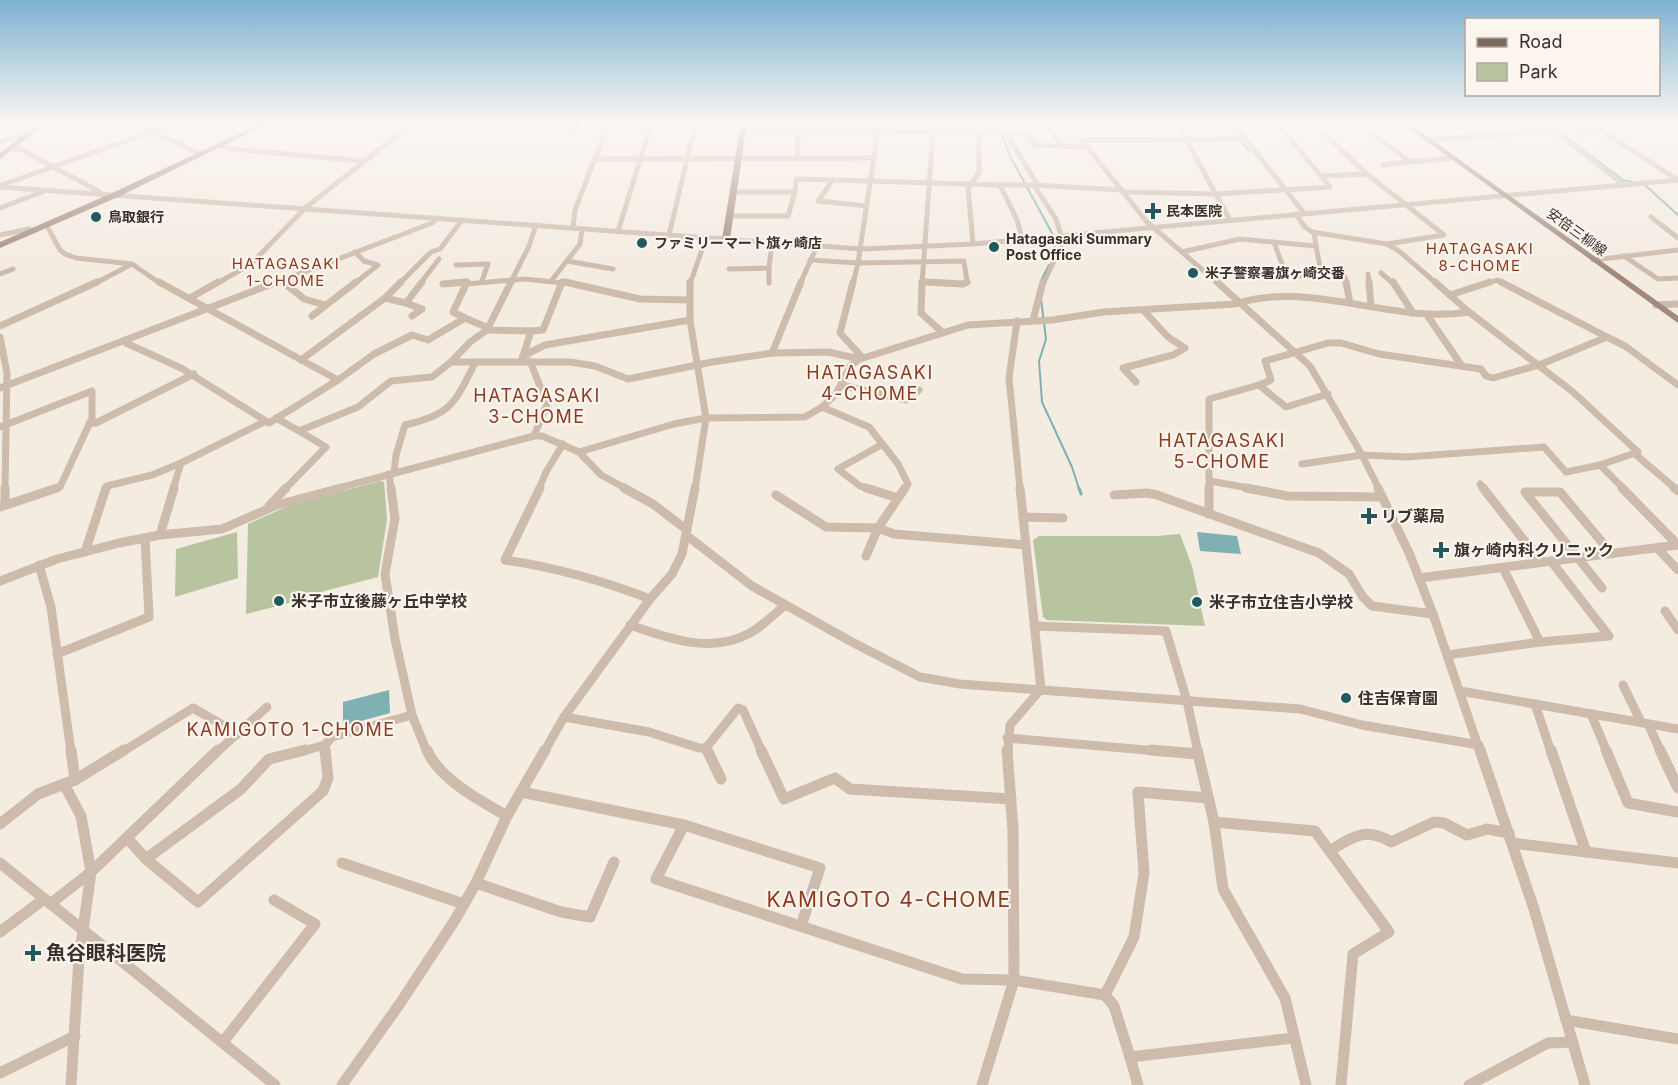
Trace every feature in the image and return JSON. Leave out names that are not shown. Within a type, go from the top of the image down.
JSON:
[{"type":"street","points":[[0,186],[37,173]]},
{"type":"street","points":[[64,173],[100,192],[99,194]]},
{"type":"street","points":[[0,245],[47,226],[161,173]]},
{"type":"street","points":[[189,298],[251,264],[304,209],[349,173]]},
{"type":"street","points":[[573,228],[575,210],[590,173]]},
{"type":"street","points":[[618,231],[636,173]]},
{"type":"street","points":[[669,235],[685,173]]},
{"type":"street","points":[[726,239],[737,173]]},
{"type":"street","points":[[860,359],[861,356],[840,333],[862,249],[872,173]]},
{"type":"street","points":[[930,173],[926,248],[922,261],[921,312],[942,332]]},
{"type":"street","points":[[974,244],[968,188],[980,173]]},
{"type":"street","points":[[1030,173],[1063,236],[1063,242],[1044,278],[1033,320]]},
{"type":"street","points":[[1107,173],[1154,228],[1310,366],[1362,455],[1419,578],[1433,614],[1534,909],[1585,1085]]},
{"type":"street","points":[[1204,173],[1230,220]]},
{"type":"street","points":[[1272,173],[1300,214],[1304,226],[1314,232],[1387,244],[1444,236],[1367,174],[1322,176]]},
{"type":"street","points":[[730,216],[788,216],[796,179],[1036,184],[1122,191],[1216,194],[1330,187],[1319,173]]},
{"type":"street","name":"安倍三柳線","points":[[1472,173],[1678,320]]},
{"type":"street","points":[[1608,173],[1624,185]]},
{"type":"street","points":[[833,180],[818,201],[867,206]]},
{"type":"street","points":[[0,186],[862,249],[926,248],[1022,240],[1676,180],[1678,186]]},
{"type":"street","points":[[1000,185],[1018,222],[1022,240]]},
{"type":"street","points":[[0,208],[46,191]]},
{"type":"street","points":[[734,192],[795,192]]},
{"type":"street","points":[[1651,217],[1678,238]]},
{"type":"street","points":[[4,386],[432,223],[437,218]]},
{"type":"street","points":[[302,360],[385,298],[431,252],[440,249],[462,220]]},
{"type":"street","points":[[299,431],[358,407],[391,381],[432,376],[451,362],[470,342],[488,329],[529,246],[536,225]]},
{"type":"street","points":[[47,226],[60,250],[65,254],[76,258],[132,264],[172,291],[208,308],[338,380]]},
{"type":"street","points":[[2,232],[29,229],[34,231]]},
{"type":"street","points":[[552,280],[580,244],[582,229]]},
{"type":"street","points":[[1274,242],[1286,274],[1322,277],[1314,232]]},
{"type":"street","points":[[342,1085],[399,1005],[476,884],[507,816],[542,751],[630,625],[672,574],[682,554],[706,418],[690,320],[689,300],[690,283],[706,238]]},
{"type":"street","points":[[1182,252],[1240,239],[1316,246]]},
{"type":"street","points":[[769,283],[772,243]]},
{"type":"street","points":[[1387,244],[1399,251],[1468,312],[1573,392],[1638,452],[1635,454]]},
{"type":"street","points":[[772,353],[817,246]]},
{"type":"street","points":[[1593,260],[1678,250]]},
{"type":"street","points":[[325,305],[378,265],[364,261],[355,252]]},
{"type":"street","points":[[1624,256],[1658,279],[1678,278]]},
{"type":"street","points":[[406,303],[439,259]]},
{"type":"street","points":[[810,260],[858,263],[964,261],[967,282],[963,284],[922,282]]},
{"type":"street","points":[[567,261],[613,269]]},
{"type":"street","points":[[0,326],[84,289],[132,264]]},
{"type":"street","points":[[456,265],[488,264],[482,281]]},
{"type":"street","points":[[729,268],[769,268]]},
{"type":"street","points":[[1343,268],[1350,303]]},
{"type":"street","points":[[0,274],[13,269]]},
{"type":"street","points":[[1381,273],[1392,281],[1413,313]]},
{"type":"street","points":[[1368,274],[1371,306]]},
{"type":"street","points":[[280,280],[304,299],[325,305]]},
{"type":"street","points":[[443,284],[552,280],[659,302],[689,300]]},
{"type":"street","points":[[1450,295],[1497,280],[1625,346],[1678,385]]},
{"type":"street","points":[[467,282],[453,312],[488,329],[531,331],[543,330],[562,282]]},
{"type":"street","points":[[385,298],[422,309],[412,316]]},
{"type":"street","points":[[579,452],[674,424],[706,418],[805,417],[822,407],[836,394],[849,366],[860,359],[968,325],[1052,320],[1104,312],[1303,299],[1350,303],[1427,315],[1445,316],[1468,312]]},
{"type":"street","points":[[1656,304],[1678,304]]},
{"type":"street","points":[[312,316],[328,305],[325,305]]},
{"type":"street","points":[[1136,382],[1123,368],[1173,355],[1185,348],[1168,337],[1144,311]]},
{"type":"street","points":[[1427,315],[1462,366]]},
{"type":"street","points":[[125,340],[126,343],[165,358],[194,374],[269,423],[338,380],[374,354],[412,335],[428,340],[465,318]]},
{"type":"street","points":[[522,359],[545,345],[690,320]]},
{"type":"street","points":[[982,1085],[1014,980],[1013,830],[1007,738],[1010,725],[1041,689],[1009,378],[1017,321]]},
{"type":"street","points":[[522,359],[531,331]]},
{"type":"street","points":[[0,337],[4,386],[3,426],[3,506],[60,487],[92,418],[92,390],[3,426]]},
{"type":"street","points":[[1209,514],[1209,399],[1271,380],[1265,361],[1328,343],[1341,343],[1379,354],[1481,369],[1486,376],[1493,378],[1539,365],[1607,337]]},
{"type":"street","points":[[451,362],[475,363],[522,359],[530,362],[570,362],[595,366],[628,379],[697,364],[772,353],[839,353],[860,359]]},
{"type":"street","points":[[530,362],[547,404],[534,436]]},
{"type":"street","points":[[475,363],[452,408],[429,420],[405,425],[398,454],[393,463],[394,518],[385,574],[395,639],[412,715],[432,763],[474,797],[507,816]]},
{"type":"street","points":[[89,424],[96,423],[194,374]]},
{"type":"street","points":[[842,385],[906,400],[919,390]]},
{"type":"street","points":[[1259,385],[1286,407],[1328,394]]},
{"type":"street","points":[[822,407],[869,427],[880,445],[898,464],[908,484],[884,516],[866,556]]},
{"type":"street","points":[[269,508],[269,505],[326,447],[276,418]]},
{"type":"street","points":[[85,552],[107,486],[152,475],[266,421]]},
{"type":"street","points":[[0,581],[39,565],[85,552],[160,535],[222,529],[269,508],[534,436],[542,436],[579,452],[601,475],[653,504],[752,586],[920,677],[960,684],[1300,709],[1362,725],[1479,745]]},
{"type":"street","points":[[563,444],[546,472],[535,500],[505,560],[539,565],[615,585],[650,600]]},
{"type":"street","points":[[880,445],[838,469],[860,486],[898,498]]},
{"type":"street","points":[[1302,464],[1362,455],[1407,457],[1544,447],[1566,472],[1600,465],[1635,454]]},
{"type":"street","points":[[1635,454],[1678,491]]},
{"type":"street","points":[[160,535],[181,463]]},
{"type":"street","points":[[1600,465],[1678,545]]},
{"type":"street","points":[[1210,481],[1288,496],[1382,497]]},
{"type":"street","points":[[1480,484],[1541,562]]},
{"type":"street","points":[[1602,588],[1525,492],[1560,492],[1612,554]]},
{"type":"street","points":[[1114,495],[1147,493],[1313,550],[1336,561],[1355,582],[1365,603],[1372,606],[1433,614]]},
{"type":"street","points":[[776,495],[826,527],[878,528],[894,534],[1026,545]]},
{"type":"street","points":[[1023,517],[1063,518]]},
{"type":"street","points":[[57,654],[149,617],[146,538]]},
{"type":"street","points":[[1419,578],[1678,545]]},
{"type":"street","points":[[1658,549],[1678,570]]},
{"type":"street","points":[[1447,655],[1540,642],[1609,636],[1551,561]]},
{"type":"street","points":[[39,565],[51,607],[75,780]]},
{"type":"street","points":[[1503,568],[1540,642]]},
{"type":"street","points":[[630,625],[666,638],[701,646],[744,636],[786,605]]},
{"type":"street","points":[[1665,611],[1678,630]]},
{"type":"street","points":[[1034,626],[1166,631],[1187,701],[1214,822],[1223,889],[1284,998],[1306,1085]]},
{"type":"street","points":[[1623,685],[1678,788]]},
{"type":"street","points":[[1460,691],[1678,729]]},
{"type":"street","points":[[1535,704],[1586,852]]},
{"type":"street","points":[[0,932],[91,872],[197,769],[267,707]]},
{"type":"street","points":[[0,824],[38,795],[75,780],[193,708],[237,734]]},
{"type":"street","points":[[706,748],[738,708],[743,710],[784,799],[835,778],[850,789],[1011,799]]},
{"type":"street","points":[[1591,714],[1628,803],[1678,812]]},
{"type":"street","points":[[146,859],[241,789],[269,759],[325,745],[332,737],[412,715]]},
{"type":"street","points":[[564,717],[649,732],[699,748],[706,748]]},
{"type":"street","points":[[1007,738],[1197,754]]},
{"type":"street","points":[[127,838],[146,859],[198,902],[323,791],[328,778],[325,745]]},
{"type":"street","points":[[706,748],[721,779]]},
{"type":"street","points":[[64,784],[81,816],[91,872],[79,959],[72,1085]]},
{"type":"street","points":[[521,792],[684,825],[820,868],[801,926]]},
{"type":"street","points":[[1105,995],[1134,937],[1136,926],[1144,873],[1138,792],[1208,798]]},
{"type":"street","points":[[1331,850],[1366,831],[1380,834],[1391,842],[1439,821],[1467,835],[1487,829],[1510,838],[1586,852],[1678,863]]},
{"type":"street","points":[[1214,822],[1315,831],[1389,932],[1353,954],[1341,1085]]},
{"type":"street","points":[[684,825],[656,879],[962,979],[1014,980],[1105,995],[1114,1006],[1138,1085]]},
{"type":"street","points":[[476,884],[561,912],[590,917],[614,862]]},
{"type":"street","points":[[0,863],[275,1085]]},
{"type":"street","points":[[342,863],[464,904]]},
{"type":"street","points":[[222,1042],[315,924],[274,900]]},
{"type":"street","points":[[1566,1020],[1678,1039]]},
{"type":"street","points":[[0,1073],[75,1036]]},
{"type":"street","points":[[1130,1057],[1293,1038]]},
{"type":"street","points":[[1468,1085],[1548,1043],[1573,1041]]},
{"type":"green space","points":[[380,481],[384,482],[387,519],[378,577],[246,614],[248,524],[288,506]]},
{"type":"green space","points":[[237,532],[238,578],[175,597],[176,549]]},
{"type":"green space","points":[[1180,534],[1192,566],[1205,626],[1047,620],[1043,617],[1033,540],[1039,536]]},
{"type":"water","points":[[1197,532],[1237,536],[1241,554],[1200,551]]},
{"type":"water","points":[[389,690],[390,713],[343,726],[343,702]]},
{"type":"waterway","points":[[1019,173],[1052,233],[1056,254]]},
{"type":"waterway","points":[[1613,173],[1623,180],[1633,182]]},
{"type":"waterway","points":[[1645,185],[1678,215]]},
{"type":"waterway","points":[[1041,281],[1049,265]]},
{"type":"waterway","points":[[1041,299],[1046,339],[1039,361],[1042,402],[1072,467],[1079,489]]},
{"type":"waterway","points":[[1079,488],[1081,494]]},
{"type":"place","name":"民本医院","points":[[1153,211]]},
{"type":"place","name":"鳥取銀行","points":[[96,217]]},
{"type":"place","name":"ファミリーマート旗ヶ崎店","points":[[642,243]]},
{"type":"place","name":"Hatagasaki Summary Post Office","points":[[994,247]]},
{"type":"place","name":"米子警察署旗ヶ崎交番","points":[[1193,273]]},
{"type":"place","name":"リブ薬局","points":[[1369,516]]},
{"type":"place","name":"旗ヶ崎内科クリニック","points":[[1441,550]]},
{"type":"place","name":"米子市立後藤ヶ丘中学校","points":[[279,601]]},
{"type":"place","name":"米子市立住吉小学校","points":[[1197,602]]},
{"type":"place","name":"住吉保育園","points":[[1346,698]]},
{"type":"place","name":"魚谷眼科医院","points":[[33,953]]},
{"type":"district","name":"HATAGASAKI 8-CHOME","points":[[1480,258]]},
{"type":"district","name":"HATAGASAKI 1-CHOME","points":[[286,272]]},
{"type":"district","name":"HATAGASAKI 4-CHOME","points":[[870,383]]},
{"type":"district","name":"HATAGASAKI 3-CHOME","points":[[537,406]]},
{"type":"district","name":"HATAGASAKI 5-CHOME","points":[[1222,451]]},
{"type":"district","name":"KAMIGOTO 1-CHOME","points":[[291,730]]},
{"type":"district","name":"KAMIGOTO 4-CHOME","points":[[889,900]]}]
